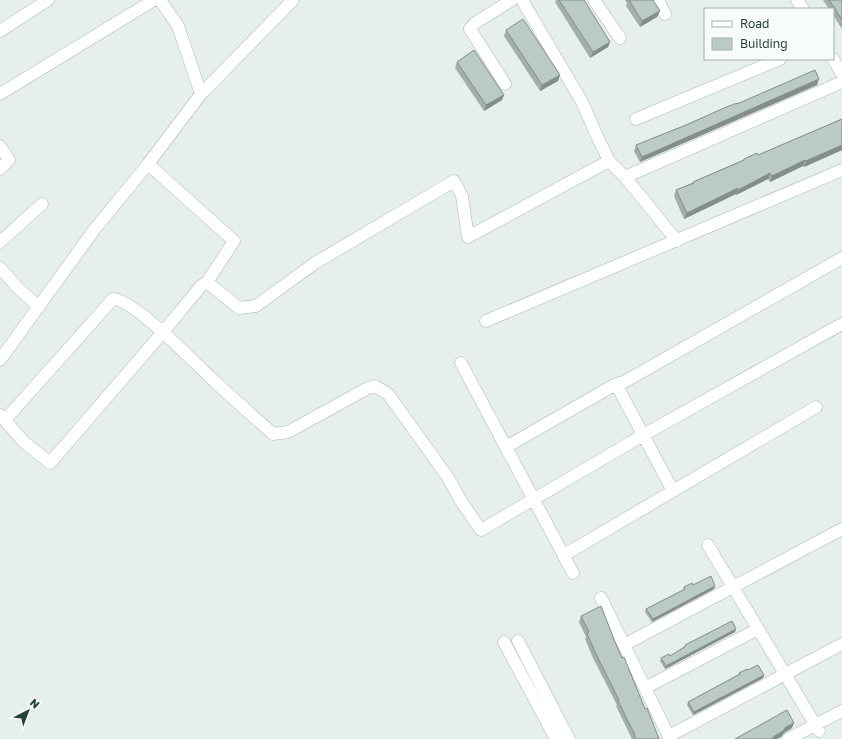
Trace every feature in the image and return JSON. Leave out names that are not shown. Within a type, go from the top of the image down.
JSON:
[{"type":"street","points":[[0,31],[48,0]]},
{"type":"street","points":[[0,94],[154,0]]},
{"type":"street","points":[[160,0],[178,26],[201,94]]},
{"type":"street","points":[[0,360],[94,230],[148,164],[201,94],[293,0]]},
{"type":"street","points":[[505,84],[470,29],[475,23],[512,0]]},
{"type":"street","points":[[522,0],[582,102],[609,161],[625,177],[677,241]]},
{"type":"street","points":[[594,0],[620,38]]},
{"type":"street","points":[[658,0],[665,14]]},
{"type":"street","points":[[636,119],[778,60]]},
{"type":"street","points":[[834,60],[842,74]]},
{"type":"street","points":[[625,177],[842,82]]},
{"type":"street","points":[[0,146],[9,160],[0,168]]},
{"type":"street","points":[[207,282],[239,308],[256,306],[315,263],[454,182],[462,196],[468,237],[609,161]]},
{"type":"street","points":[[148,164],[234,241],[207,282],[201,286],[163,332],[50,462],[24,442],[2,418],[113,299],[117,298],[126,303],[163,332],[273,434],[288,432],[368,388],[375,386],[388,394],[447,476],[461,501],[481,530],[643,435],[842,324]]},
{"type":"street","points":[[486,321],[842,170]]},
{"type":"street","points":[[0,242],[42,204]]},
{"type":"street","points":[[506,447],[842,258]]},
{"type":"street","points":[[0,268],[18,288],[39,307]]},
{"type":"street","points":[[461,362],[573,573]]},
{"type":"street","points":[[616,384],[673,491]]},
{"type":"street","points":[[564,555],[816,407]]},
{"type":"street","points":[[624,645],[842,529]]},
{"type":"street","points":[[708,545],[817,728]]},
{"type":"street","points":[[601,598],[669,738],[842,644]]},
{"type":"street","points":[[645,688],[758,629]]},
{"type":"street","points":[[518,641],[568,739]]},
{"type":"street","points":[[504,642],[556,739]]},
{"type":"street","points":[[804,739],[842,711]]},
{"type":"street","points":[[788,739],[842,719]]},
{"type":"building","points":[[559,0],[584,0],[610,42],[593,52]]},
{"type":"building","points":[[629,0],[653,0],[660,11],[642,21]]},
{"type":"building","points":[[829,0],[842,0],[842,20],[834,7]]},
{"type":"building","points":[[523,19],[560,75],[542,85],[506,30]]},
{"type":"building","points":[[474,50],[504,95],[486,105],[457,62]]},
{"type":"building","points":[[815,70],[819,79],[642,157],[636,145],[737,104]]},
{"type":"building","points":[[842,119],[842,145],[806,161],[805,160],[772,176],[770,173],[738,190],[738,188],[687,213],[676,190],[757,153],[758,155]]},
{"type":"building","points":[[711,576],[715,586],[653,619],[646,609],[685,589],[684,587],[692,583],[693,585]]},
{"type":"building","points":[[601,606],[615,642],[622,658],[624,657],[659,739],[636,739],[618,701],[619,700],[595,652],[587,633],[589,632],[581,616]]},
{"type":"building","points":[[732,621],[736,629],[666,666],[661,658],[669,654],[670,656],[686,646],[685,645]]},
{"type":"building","points":[[758,665],[764,675],[694,712],[688,702],[740,674],[739,673]]},
{"type":"building","points":[[787,710],[794,723],[786,727],[773,738],[735,739]]}]
